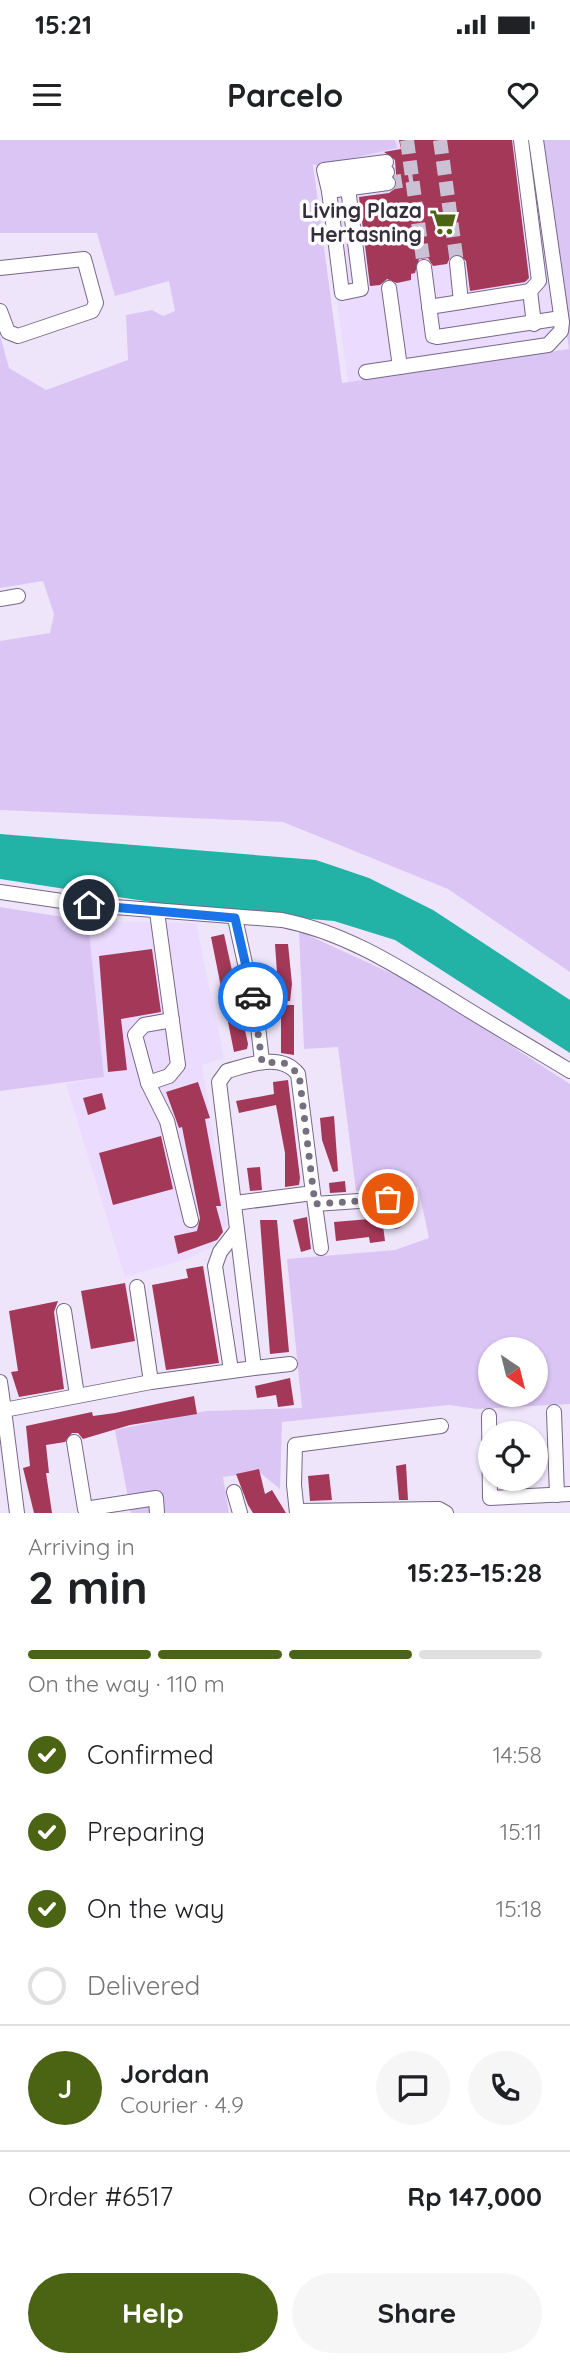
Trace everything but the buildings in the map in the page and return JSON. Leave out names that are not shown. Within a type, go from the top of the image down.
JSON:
[{"type":"street","points":[[429,307],[530,291],[539,281],[521,140]]},
{"type":"street","points":[[366,372],[548,345],[561,331],[536,140]]},
{"type":"street","points":[[328,186],[348,188],[388,174],[324,170],[342,293],[361,289],[348,188]]},
{"type":"street","points":[[0,268],[84,259],[96,303],[92,312],[18,336],[8,332],[0,312]]},
{"type":"street","points":[[457,263],[461,302]]},
{"type":"street","points":[[424,267],[433,335],[437,337],[561,318]]},
{"type":"street","points":[[389,288],[400,367]]},
{"type":"street","points":[[530,291],[534,324]]},
{"type":"street","points":[[0,599],[18,596]]},
{"type":"street","points":[[0,892],[157,912],[306,925],[354,943],[398,965],[570,1071]]},
{"type":"street","points":[[148,1083],[169,1076],[176,1069],[157,912]]},
{"type":"street","points":[[235,918],[257,1018],[262,1062]]},
{"type":"street","points":[[172,1020],[144,1024],[135,1035],[148,1083],[167,1121],[191,1220]]},
{"type":"street","points":[[254,1368],[220,1077],[227,1070],[262,1062],[284,1063],[299,1074],[321,1248]]},
{"type":"street","points":[[235,1203],[388,1199],[393,1205],[395,1221]]},
{"type":"street","points":[[231,1370],[215,1266],[220,1252],[237,1230]]},
{"type":"street","points":[[137,1287],[151,1382]]},
{"type":"street","points":[[64,1311],[77,1395]]},
{"type":"street","points":[[4,1410],[151,1382],[290,1364]]},
{"type":"street","points":[[0,1382],[7,1481],[17,1513]]},
{"type":"street","points":[[489,1416],[490,1498],[563,1494],[554,1412]]},
{"type":"street","points":[[442,1426],[295,1445],[297,1512],[439,1509],[446,1513]]},
{"type":"street","points":[[74,1442],[85,1509],[156,1498],[157,1513]]},
{"type":"street","points":[[234,1492],[240,1513]]},
{"type":"shaded area","points":[[0,140],[395,140],[397,148],[318,166],[313,164],[342,383],[569,349],[540,140],[570,140],[570,972],[448,889],[283,822],[0,810],[0,641],[50,633],[54,614],[43,581],[0,588],[0,335],[9,368],[46,390],[128,360],[126,315],[152,310],[163,316],[175,311],[169,281],[115,296],[97,233],[0,233]]},
{"type":"shaded area","name":"Living Plaza Hertasning","points":[[395,140],[528,140],[550,297],[556,317],[556,327],[548,339],[360,367],[361,380],[348,382],[318,166],[396,148]]},
{"type":"shaded area","points":[[0,834],[316,860],[369,878],[433,910],[570,1000],[570,1053],[395,940],[334,921],[197,909],[0,879]]},
{"type":"shaded area","points":[[0,907],[88,921],[104,1077],[0,1091]]},
{"type":"shaded area","points":[[88,921],[196,923],[224,1058],[202,1065],[227,1226],[211,1231],[214,1246],[187,1259],[125,1277],[66,1084],[104,1077]]},
{"type":"shaded area","points":[[299,931],[421,987],[570,1084],[570,1404],[548,1405],[548,1337],[478,1337],[478,1407],[514,1407],[477,1409],[449,1405],[282,1422],[280,1489],[259,1472],[223,1477],[229,1513],[131,1513],[115,1430],[206,1411],[302,1408],[287,1259],[395,1250],[429,1238],[418,1187],[356,1191],[338,1047],[304,1049]]},
{"type":"tunnel","points":[[407,140],[424,267]]},
{"type":"tunnel","points":[[440,140],[457,263]]},
{"type":"tunnel","points":[[388,183],[413,179]]},
{"type":"way so far","points":[[253,997],[262,1062],[284,1063],[299,1074],[315,1204],[388,1199]]},
{"type":"place","name":"Living Plaza Hertasning","points":[[443,222]]},
{"type":"route","points":[[89,905],[235,918],[253,997]]}]
